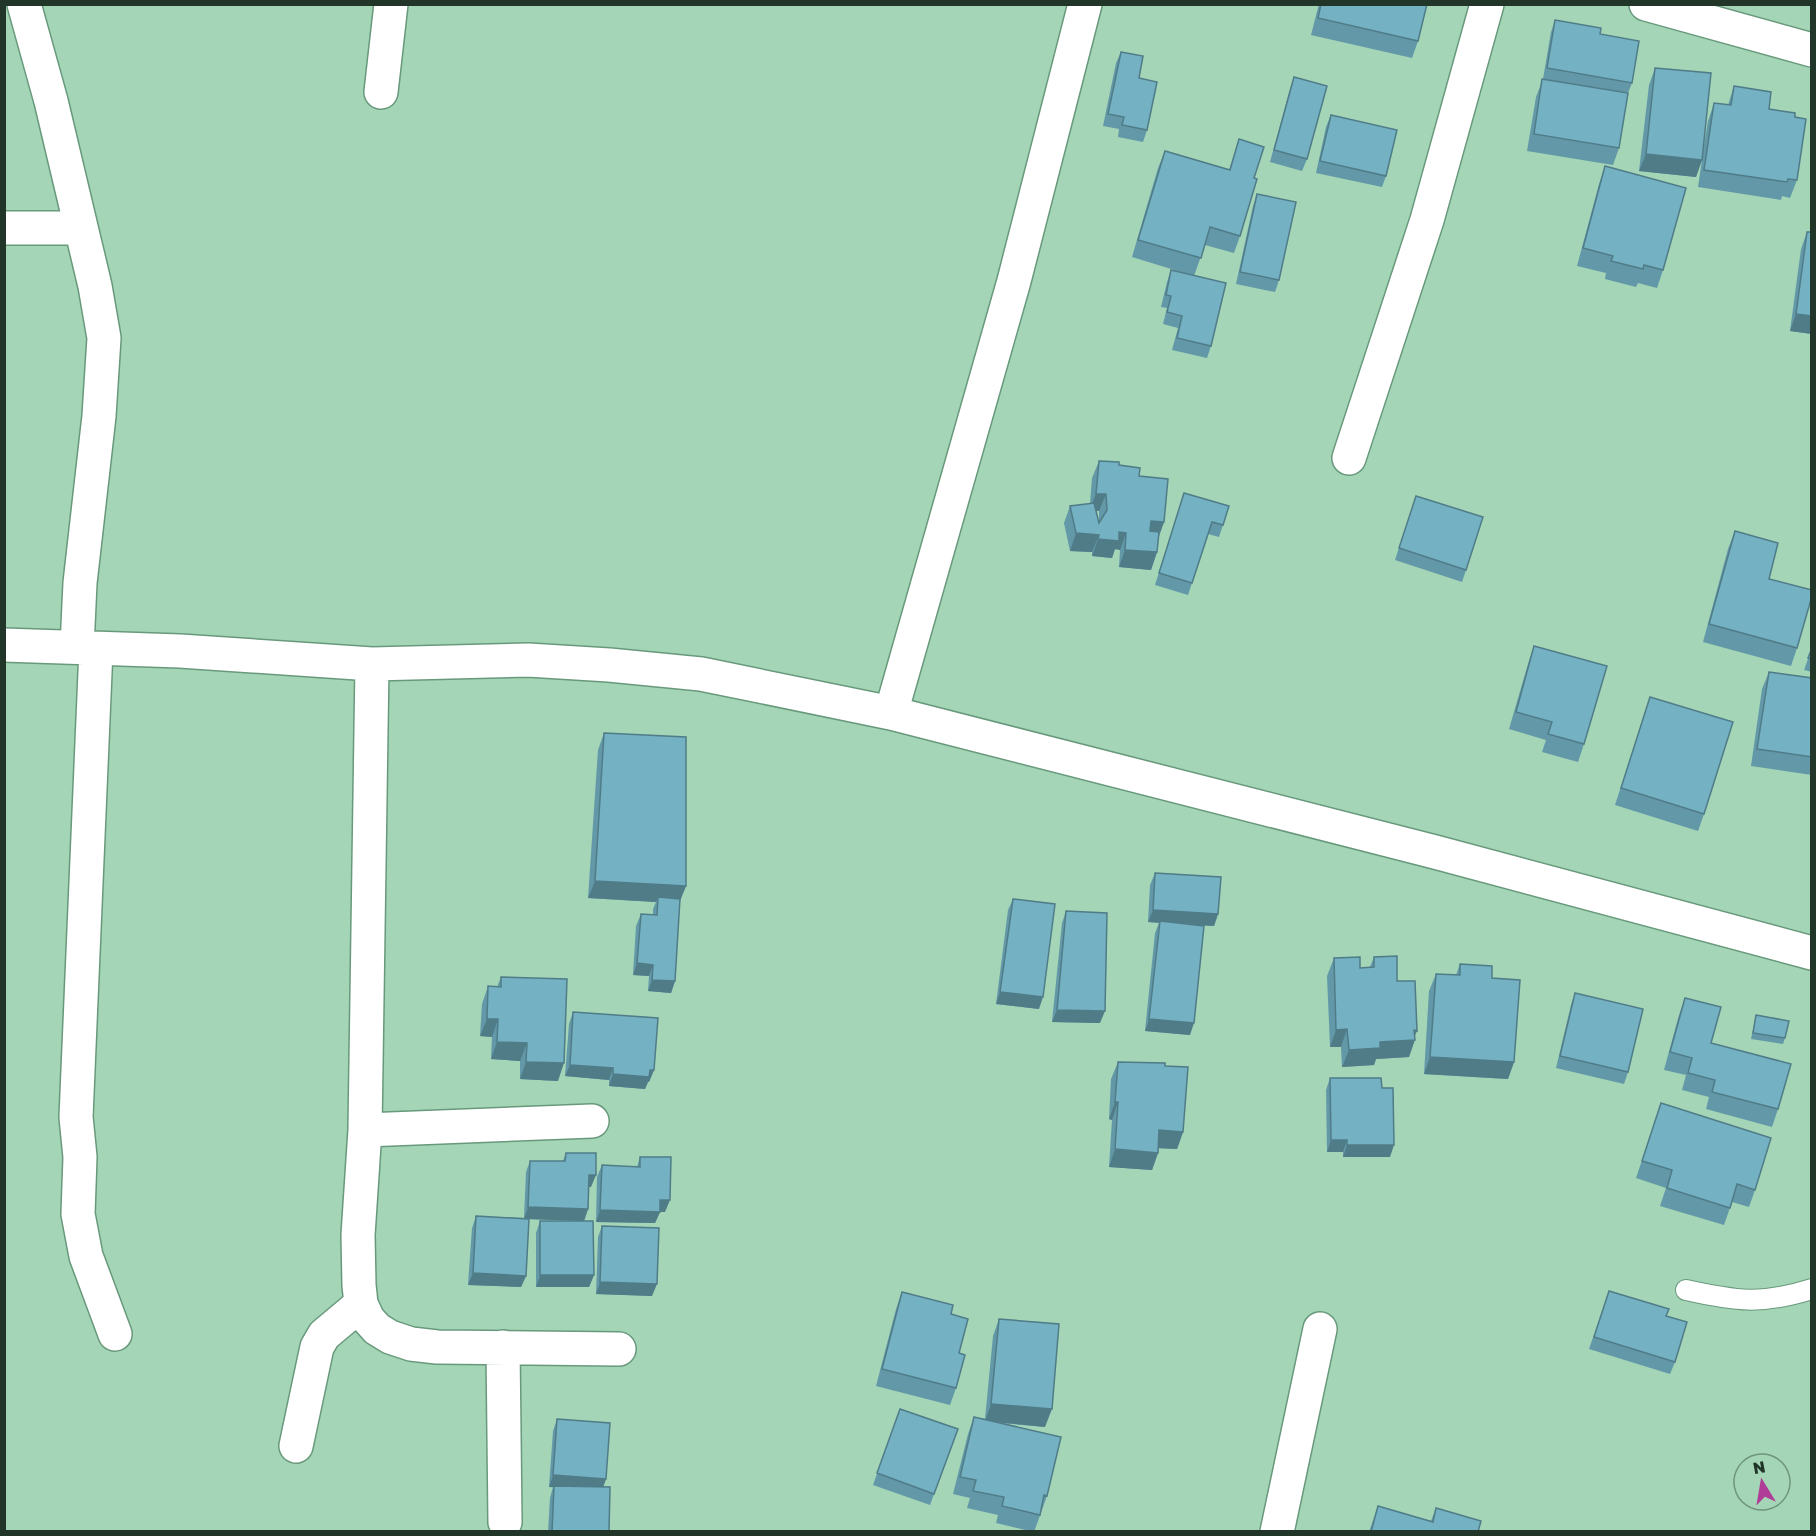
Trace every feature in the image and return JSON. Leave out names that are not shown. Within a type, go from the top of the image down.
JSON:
[{"type":"street","points":[[24,4],[51,101],[95,286],[104,338],[99,416],[80,583],[86,648],[76,1118],[80,1157],[78,1214],[87,1256],[115,1334]]},
{"type":"street","points":[[381,92],[391,4]]},
{"type":"street","points":[[891,712],[1014,281],[1085,4]]},
{"type":"street","points":[[1349,458],[1427,220],[1487,4]]},
{"type":"street","points":[[1646,4],[1812,50]]},
{"type":"street","points":[[4,228],[81,228]]},
{"type":"street","points":[[4,645],[180,651],[372,664],[528,660],[701,674],[891,712],[1435,852],[1812,953]]},
{"type":"street","points":[[372,664],[365,1130],[358,1235],[358,1286],[361,1304],[368,1319],[377,1329],[390,1337],[411,1344],[437,1347],[619,1349]]},
{"type":"street","points":[[365,1130],[592,1121]]},
{"type":"street","points":[[296,1446],[317,1347],[324,1335],[361,1304]]},
{"type":"street","points":[[1277,1532],[1320,1329]]},
{"type":"street","points":[[503,1347],[505,1522]]},
{"type":"lane","points":[[1686,1290],[1730,1300],[1763,1300],[1812,1289]]},
{"type":"building","points":[[1321,4],[1427,4],[1418,41],[1318,18]]},
{"type":"building","points":[[1555,20],[1601,28],[1600,34],[1639,41],[1632,83],[1547,68]]},
{"type":"building","points":[[1121,52],[1143,56],[1139,78],[1157,82],[1147,130],[1122,125],[1124,117],[1108,114]]},
{"type":"building","points":[[1655,68],[1711,73],[1702,160],[1646,154]]},
{"type":"building","points":[[1294,77],[1327,86],[1307,159],[1274,150]]},
{"type":"building","points":[[1542,79],[1628,93],[1619,148],[1534,134]]},
{"type":"building","points":[[1734,86],[1771,92],[1769,109],[1795,113],[1795,117],[1806,119],[1797,180],[1788,179],[1787,182],[1704,170],[1714,103],[1731,105]]},
{"type":"building","points":[[1331,115],[1397,130],[1386,176],[1320,161]]},
{"type":"building","points":[[1239,139],[1264,147],[1240,236],[1210,227],[1201,258],[1138,240],[1165,151],[1230,170]]},
{"type":"building","points":[[1605,166],[1686,188],[1663,270],[1644,265],[1643,269],[1611,261],[1613,256],[1583,248]]},
{"type":"building","points":[[1257,194],[1296,202],[1279,280],[1240,272]]},
{"type":"building","points":[[1807,232],[1812,232],[1812,316],[1796,314]]},
{"type":"building","points":[[1171,270],[1226,283],[1211,346],[1177,338],[1182,316],[1167,312],[1171,296],[1166,295]]},
{"type":"building","points":[[1099,461],[1119,462],[1119,465],[1140,468],[1139,476],[1168,479],[1164,522],[1151,521],[1150,531],[1159,532],[1157,552],[1125,550],[1126,533],[1119,532],[1119,541],[1098,539],[1099,535],[1076,533],[1070,506],[1094,503],[1099,523],[1107,510],[1106,494],[1096,494]]},
{"type":"building","points":[[1184,493],[1229,506],[1223,525],[1212,522],[1192,583],[1159,573]]},
{"type":"building","points":[[1416,496],[1483,517],[1466,570],[1399,548]]},
{"type":"building","points":[[1735,531],[1778,543],[1769,579],[1812,590],[1797,648],[1709,624]]},
{"type":"building","points":[[1534,646],[1607,666],[1584,744],[1548,734],[1552,722],[1516,712]]},
{"type":"building","points":[[1769,672],[1812,678],[1812,757],[1757,749]]},
{"type":"building","points":[[1650,697],[1733,722],[1704,814],[1621,788]]},
{"type":"building","points":[[604,733],[686,737],[686,886],[595,881]]},
{"type":"building","points":[[1155,873],[1221,877],[1218,914],[1153,910]]},
{"type":"building","points":[[658,897],[680,899],[675,981],[652,980],[653,965],[637,963],[641,914],[657,915]]},
{"type":"building","points":[[1013,899],[1055,904],[1043,997],[1000,992]]},
{"type":"building","points":[[1066,911],[1107,913],[1105,1011],[1057,1010]]},
{"type":"building","points":[[1160,921],[1204,926],[1194,1023],[1149,1019]]},
{"type":"building","points":[[1397,956],[1397,981],[1415,981],[1417,1031],[1414,1030],[1415,1040],[1380,1042],[1380,1048],[1349,1050],[1347,1029],[1336,1030],[1334,958],[1360,957],[1360,968],[1374,967],[1374,957]]},
{"type":"building","points":[[1460,964],[1492,966],[1492,978],[1520,980],[1514,1062],[1430,1057],[1436,974],[1460,975]]},
{"type":"building","points":[[501,977],[567,979],[564,1063],[526,1062],[527,1043],[497,1042],[498,1019],[487,1019],[488,986],[501,987]]},
{"type":"building","points":[[1575,993],[1643,1009],[1628,1072],[1560,1056]]},
{"type":"building","points":[[1685,998],[1721,1007],[1711,1043],[1791,1064],[1778,1109],[1712,1092],[1715,1080],[1688,1073],[1692,1058],[1670,1052]]},
{"type":"building","points":[[573,1012],[658,1018],[654,1070],[650,1070],[649,1077],[613,1074],[613,1068],[570,1065]]},
{"type":"building","points":[[1756,1015],[1789,1021],[1785,1038],[1753,1033]]},
{"type":"building","points":[[1118,1062],[1165,1063],[1165,1066],[1188,1067],[1183,1132],[1159,1130],[1158,1153],[1115,1149]]},
{"type":"building","points":[[1330,1078],[1381,1078],[1382,1088],[1393,1088],[1394,1145],[1347,1145],[1347,1140],[1331,1140]]},
{"type":"building","points":[[1661,1103],[1771,1138],[1755,1190],[1737,1184],[1730,1208],[1667,1188],[1672,1170],[1642,1161]]},
{"type":"building","points":[[566,1153],[596,1153],[596,1175],[589,1175],[588,1209],[528,1207],[530,1161],[565,1161]]},
{"type":"building","points":[[640,1157],[671,1157],[670,1200],[660,1200],[660,1212],[600,1210],[602,1165],[640,1167]]},
{"type":"building","points":[[476,1216],[529,1219],[526,1276],[473,1273]]},
{"type":"building","points":[[540,1221],[593,1221],[594,1275],[540,1275]]},
{"type":"building","points":[[602,1226],[659,1228],[657,1284],[600,1282]]},
{"type":"building","points":[[1609,1291],[1669,1309],[1666,1316],[1687,1322],[1675,1362],[1594,1337]]},
{"type":"building","points":[[902,1292],[953,1305],[951,1314],[968,1319],[959,1353],[965,1355],[956,1388],[882,1369]]},
{"type":"building","points":[[999,1319],[1059,1324],[1052,1409],[991,1404]]},
{"type":"building","points":[[900,1409],[958,1429],[934,1494],[877,1473]]},
{"type":"building","points":[[974,1417],[1061,1437],[1047,1496],[1044,1495],[1040,1515],[1002,1506],[1004,1497],[973,1491],[976,1480],[960,1477]]},
{"type":"building","points":[[557,1419],[610,1423],[606,1479],[553,1475]]},
{"type":"building","points":[[554,1486],[610,1487],[609,1532],[552,1532]]},
{"type":"building","points":[[1378,1506],[1433,1522],[1436,1508],[1481,1521],[1478,1532],[1371,1532]]}]
